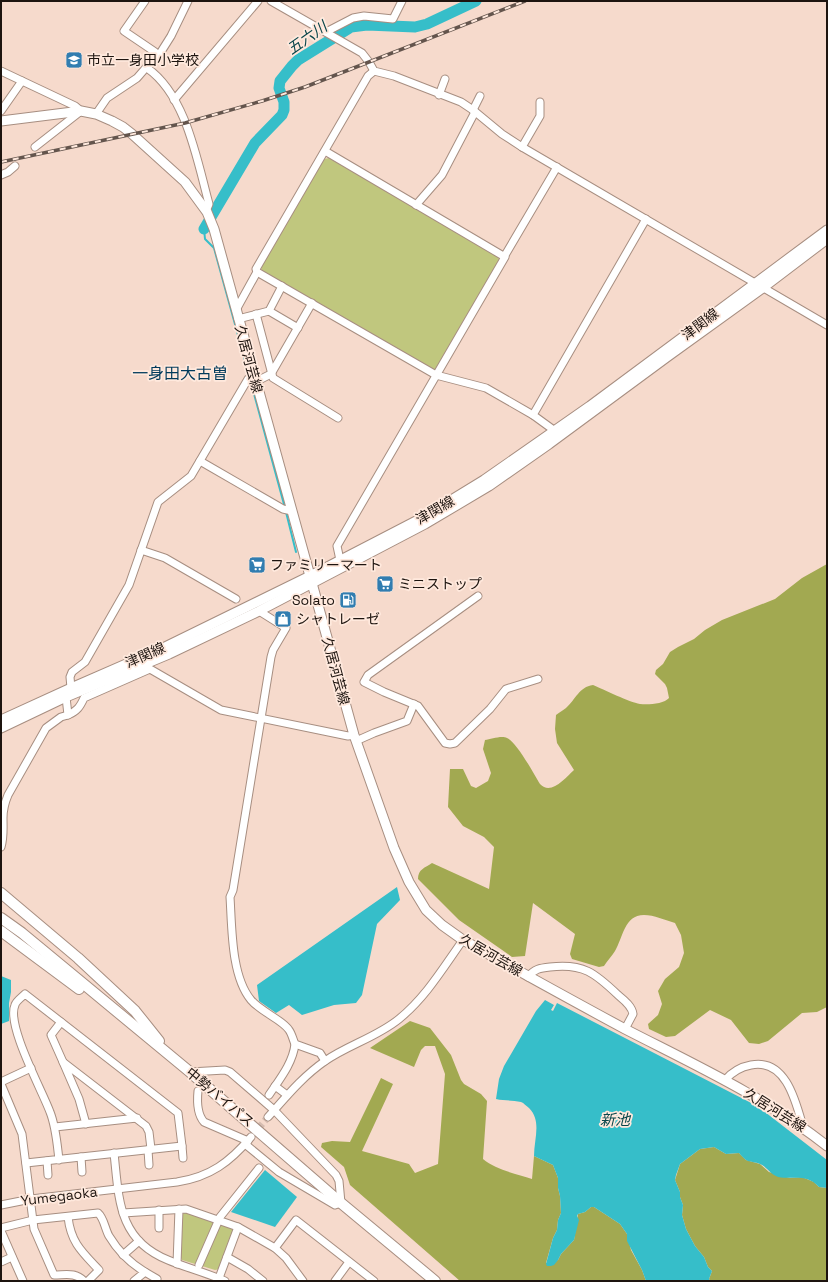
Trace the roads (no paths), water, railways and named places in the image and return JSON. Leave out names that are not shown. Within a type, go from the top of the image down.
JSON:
[{"type":"highway","points":[[1,893],[78,958],[135,1011],[171,1057]]},
{"type":"highway","name":"中勢バイパス","points":[[1,918],[28,938],[190,1072],[341,1203],[435,1281]]},
{"type":"highway","points":[[1,931],[171,1057]]},
{"type":"main road","name":"久居河芸線","points":[[1,121],[81,111],[96,114],[123,127],[132,134],[185,182],[207,212],[214,229],[287,510],[311,580],[355,738],[394,848],[408,882],[426,910],[442,925],[463,940],[625,1029],[769,1104],[803,1127],[827,1146]]},
{"type":"main road","name":"津関線","points":[[1,720],[311,580],[425,524],[489,486],[549,444],[667,357],[760,285],[827,230]]},
{"type":"main road","name":"津関線","points":[[1,728],[66,697],[168,654],[259,611],[311,580],[340,560],[428,514],[484,480],[827,239]]},
{"type":"street","points":[[145,1],[124,31],[155,52],[157,55]]},
{"type":"street","points":[[96,114],[107,98],[137,78],[157,55],[159,55],[171,36],[188,1]]},
{"type":"street","points":[[174,100],[258,1]]},
{"type":"street","points":[[271,1],[362,53],[374,71],[394,76],[439,95],[461,102],[502,134],[522,147],[827,325]]},
{"type":"street","points":[[326,32],[353,18],[364,16],[393,19],[402,1]]},
{"type":"street","points":[[147,68],[164,83],[186,122],[209,204],[207,212]]},
{"type":"street","points":[[1,71],[75,106],[81,111],[35,147]]},
{"type":"street","points":[[298,328],[269,311],[256,314],[237,315],[257,272],[256,269],[368,76],[374,71]]},
{"type":"street","points":[[439,95],[445,79]]},
{"type":"street","points":[[1,111],[22,81]]},
{"type":"street","points":[[416,205],[442,174],[480,96]]},
{"type":"street","points":[[522,147],[540,116],[540,102]]},
{"type":"street","points":[[324,151],[504,257]]},
{"type":"street","points":[[1,175],[8,172],[15,166]]},
{"type":"street","points":[[340,560],[337,546],[557,167]]},
{"type":"street","points":[[193,192],[204,186]]},
{"type":"street","points":[[533,415],[646,220]]},
{"type":"street","points":[[257,272],[436,376],[486,388],[533,415],[555,430]]},
{"type":"street","points":[[269,311],[282,286]]},
{"type":"street","points":[[68,714],[66,697],[70,688],[70,676],[72,672],[85,662],[129,585],[158,502],[191,476],[252,378],[271,374],[312,303]]},
{"type":"street","points":[[256,314],[273,378],[338,418]]},
{"type":"street","points":[[200,461],[287,510]]},
{"type":"street","points":[[141,550],[165,558],[236,599]]},
{"type":"street","points":[[478,596],[368,675],[363,681],[384,692],[418,706],[445,743],[450,744],[455,742],[474,725],[490,709],[506,689],[538,679]]},
{"type":"street","points":[[259,611],[286,628],[273,650],[233,890],[230,897],[234,954],[243,988],[251,1000],[260,1009],[281,1022],[290,1030],[295,1044],[294,1051],[283,1074],[269,1095]]},
{"type":"street","points":[[1,847],[3,838],[3,818],[8,795],[46,728],[60,717],[76,712],[84,698],[150,669],[221,710],[261,717],[355,738],[407,721],[414,704]]},
{"type":"street","points":[[268,1117],[304,1078],[325,1061],[380,1032],[406,1012],[432,984],[463,940]]},
{"type":"street","points":[[528,977],[537,969],[564,966],[590,971],[630,1007],[633,1014],[625,1029]]},
{"type":"street","points":[[59,1160],[55,1127],[18,1037],[14,1022],[14,1005],[24,994],[178,1113],[183,1158]]},
{"type":"street","points":[[61,1022],[51,1035],[79,1099],[86,1124]]},
{"type":"street","points":[[295,1044],[320,1053],[325,1061]]},
{"type":"street","points":[[63,1062],[148,1128],[150,1149],[149,1164]]},
{"type":"street","points":[[725,1080],[730,1073],[750,1065],[757,1064],[772,1068],[783,1076],[788,1083],[803,1127]]},
{"type":"street","points":[[31,1068],[1,1083],[22,1134],[34,1229],[54,1275],[68,1278],[75,1274],[80,1276],[84,1281]]},
{"type":"street","points":[[190,1072],[226,1070],[274,1110],[336,1175],[341,1203],[335,1204],[279,1172],[248,1141],[204,1122],[200,1118],[199,1113],[198,1091]]},
{"type":"street","points":[[275,1086],[287,1095]]},
{"type":"street","points":[[55,1127],[137,1118]]},
{"type":"street","name":"Yumegaoka","points":[[1,1205],[31,1199],[177,1182],[195,1178],[223,1165],[248,1141]]},
{"type":"street","points":[[26,1163],[182,1146]]},
{"type":"street","points":[[114,1153],[118,1189],[123,1213],[128,1226],[139,1241],[153,1253],[177,1264],[222,1280],[227,1257],[238,1227]]},
{"type":"street","points":[[81,1158],[82,1172]]},
{"type":"street","points":[[47,1161],[48,1175]]},
{"type":"street","points":[[199,1265],[218,1220],[259,1168]]},
{"type":"street","points":[[123,1213],[179,1209],[193,1211],[238,1227],[275,1248],[286,1258],[303,1281]]},
{"type":"street","points":[[177,1264],[179,1209]]},
{"type":"street","points":[[159,1210],[159,1228]]},
{"type":"street","points":[[23,1281],[1,1229],[33,1220],[98,1213],[101,1216],[109,1235],[123,1255],[145,1272],[157,1279]]},
{"type":"street","points":[[68,1216],[70,1230],[78,1248],[100,1270],[88,1281]]},
{"type":"street","points":[[275,1248],[296,1220],[374,1281]]},
{"type":"street","points":[[123,1255],[139,1241]]},
{"type":"street","points":[[1,1265],[12,1257]]},
{"type":"street","points":[[227,1257],[248,1269],[263,1281]]},
{"type":"street","points":[[336,1281],[349,1262]]},
{"type":"street","points":[[134,1281],[145,1272]]},
{"type":"water","points":[[397,887],[400,900],[377,924],[362,995],[356,1003],[334,1005],[302,1015],[289,1005],[276,1013],[259,1001],[257,985]]},
{"type":"water","points":[[1,976],[11,980],[11,992],[9,1003],[9,1021],[1,1024]]},
{"type":"water","name":"新池","points":[[545,1000],[554,1005],[551,1010],[553,1011],[557,1003],[757,1106],[827,1160],[827,1188],[819,1187],[805,1178],[778,1177],[762,1165],[746,1160],[739,1153],[726,1154],[714,1147],[700,1149],[680,1164],[675,1180],[683,1205],[682,1215],[686,1229],[695,1246],[704,1257],[708,1267],[712,1271],[709,1279],[710,1281],[646,1281],[627,1241],[627,1234],[620,1224],[594,1207],[591,1207],[585,1212],[578,1214],[577,1216],[579,1220],[574,1240],[561,1254],[554,1265],[547,1266],[546,1264],[561,1213],[558,1178],[553,1165],[534,1156],[536,1124],[533,1113],[521,1102],[496,1099],[499,1079],[504,1066],[536,1011]]},
{"type":"water","points":[[265,1170],[297,1197],[275,1227],[231,1212]]},
{"type":"waterway","name":"五六川","points":[[204,229],[255,143],[282,115],[284,110],[284,102],[279,88],[280,81],[298,60],[351,27],[367,25],[415,27],[427,24],[476,1]]},
{"type":"waterway","points":[[204,229],[205,239],[214,248],[249,375]]},
{"type":"waterway","points":[[250,379],[285,508]]},
{"type":"waterway","points":[[286,512],[296,552]]},
{"type":"tunnel","points":[[251,1137],[268,1117]]},
{"type":"railway","points":[[1,162],[185,123],[262,101],[305,87],[525,1]]},
{"type":"place","name":"市立一身田小学校","points":[[74,60]]},
{"type":"place","name":"ファミリーマート","points":[[257,565]]},
{"type":"place","name":"ミニストップ","points":[[385,584]]},
{"type":"place","name":"Solato","points":[[348,600]]},
{"type":"place","name":"シャトレーゼ","points":[[283,619]]},
{"type":"district","name":"一身田大古曽","points":[[180,373]]}]
